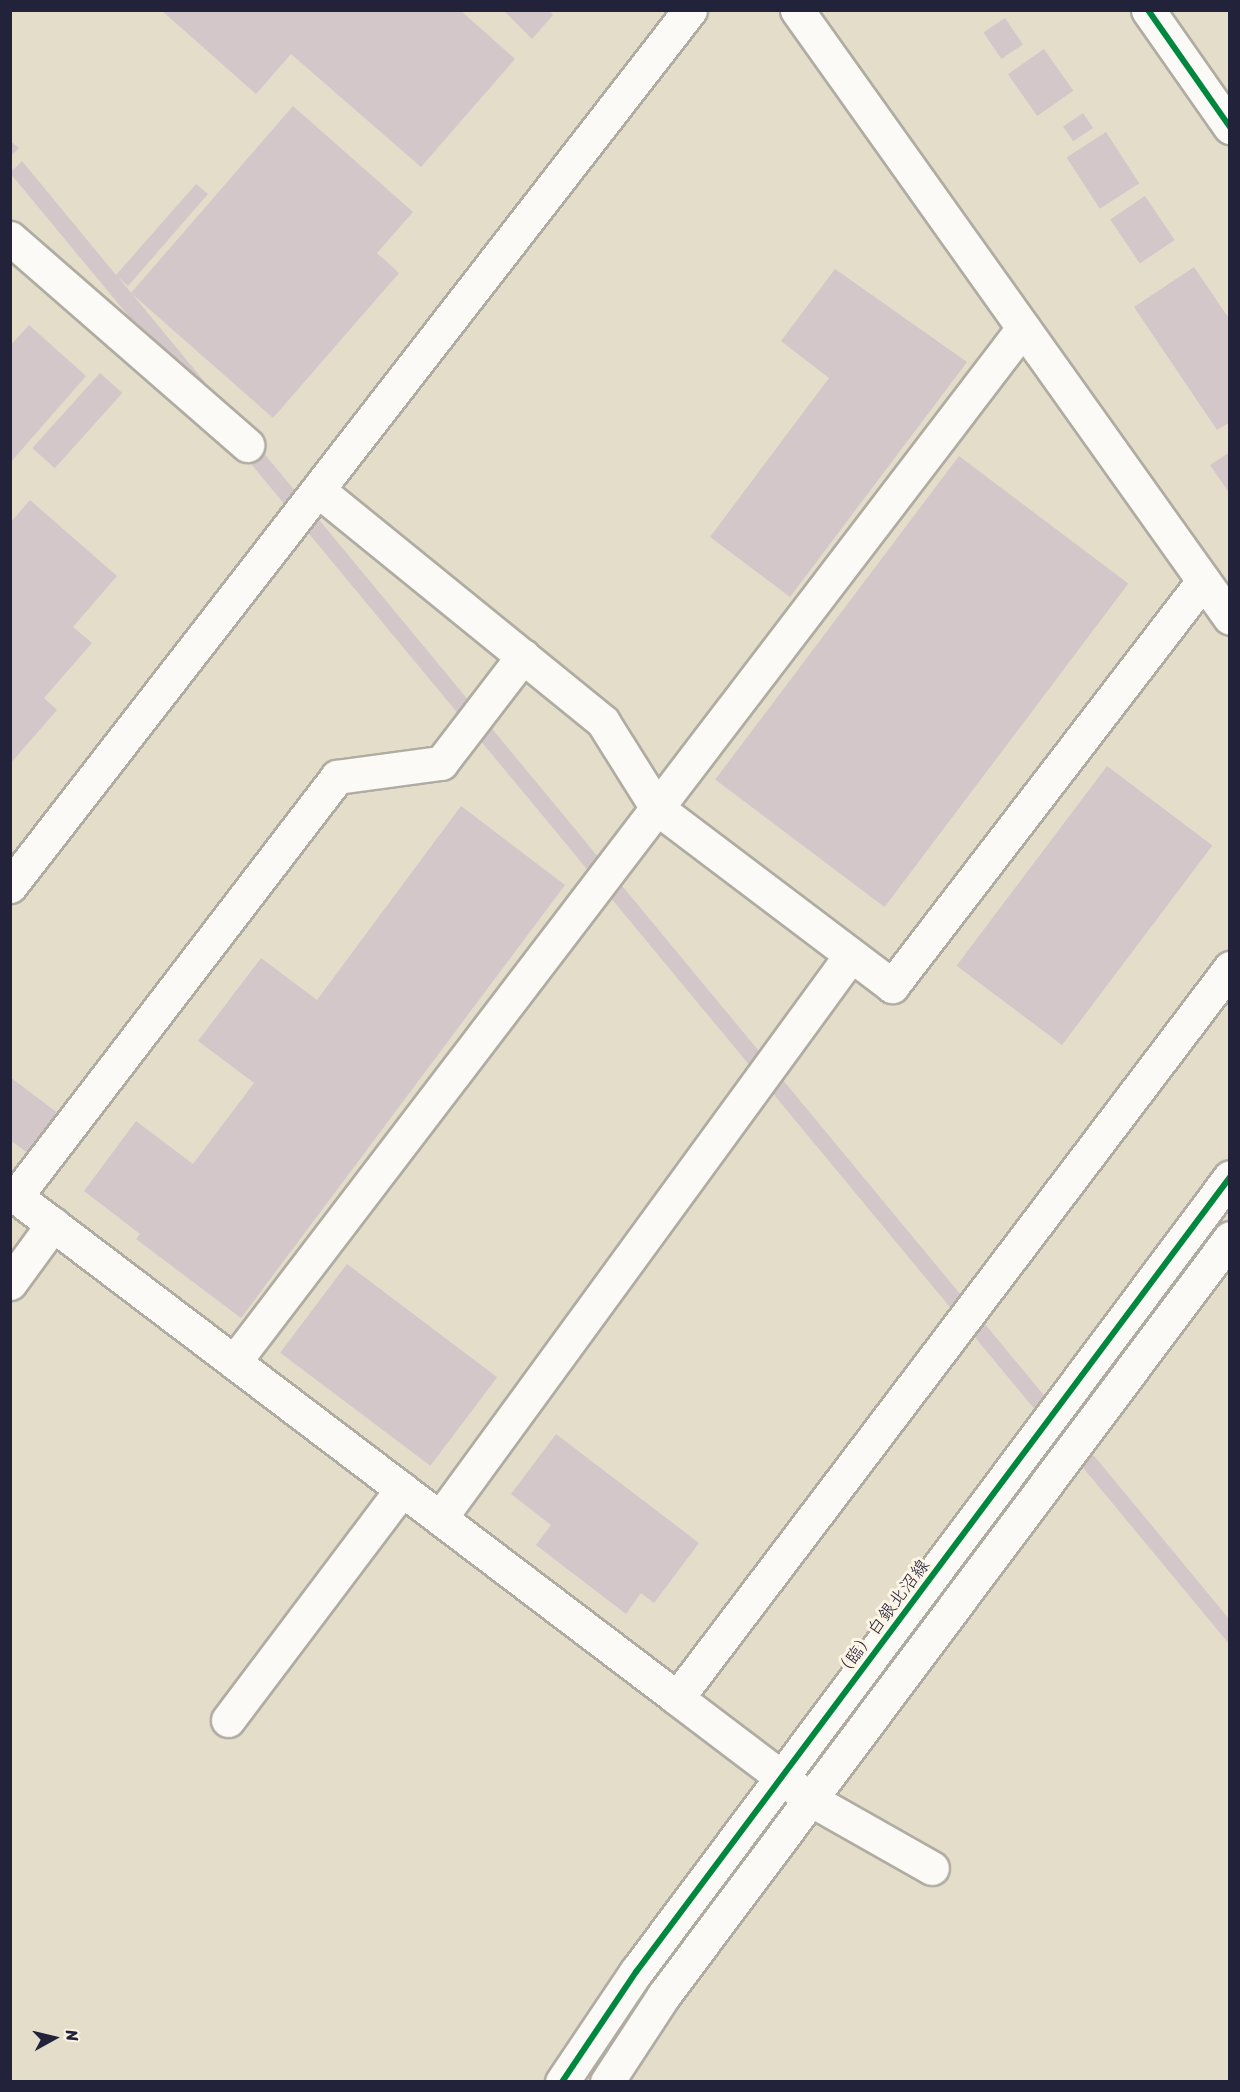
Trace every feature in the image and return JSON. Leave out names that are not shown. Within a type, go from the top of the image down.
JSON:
[{"type":"street","points":[[10,886],[690,10]]},
{"type":"street","points":[[797,10],[1230,618]]},
{"type":"street","points":[[1149,10],[1230,127]]},
{"type":"street","points":[[10,237],[248,445]]},
{"type":"street","points":[[234,1362],[1023,328]]},
{"type":"street","points":[[318,490],[603,722],[657,808],[892,986],[1203,581]]},
{"type":"street","points":[[523,656],[441,763],[337,777],[13,1194],[810,1799],[932,1868]]},
{"type":"street","points":[[440,1518],[851,955]]},
{"type":"street","points":[[677,1698],[1230,968]]},
{"type":"street","name":"（臨）白銀北沼線","points":[[562,2082],[636,1972],[1230,1177]]},
{"type":"street","points":[[10,1283],[53,1224]]},
{"type":"street","points":[[607,2082],[810,1799],[1230,1238]]},
{"type":"street","points":[[228,1720],[402,1489]]},
{"type":"building","points":[[161,10],[460,10],[515,59],[421,167],[291,54],[256,94]]},
{"type":"building","points":[[503,10],[549,10],[553,15],[532,39]]},
{"type":"building","points":[[1005,18],[1023,45],[1001,59],[983,33]]},
{"type":"building","points":[[1044,49],[1073,91],[1037,116],[1008,74]]},
{"type":"building","points":[[293,106],[413,212],[377,253],[399,273],[273,418],[131,293]]},
{"type":"building","points":[[1083,113],[1093,128],[1073,141],[1063,126]]},
{"type":"building","points":[[1106,132],[1139,183],[1100,209],[1067,158]]},
{"type":"building","points":[[10,141],[19,148],[10,157]]},
{"type":"building","points":[[22,161],[116,275],[196,184],[208,194],[128,286],[118,277],[1230,1620],[1230,1645],[10,173]]},
{"type":"building","points":[[1145,196],[1175,240],[1140,263],[1110,219]]},
{"type":"building","points":[[1194,267],[1230,320],[1230,422],[1217,430],[1134,307]]},
{"type":"building","points":[[835,269],[967,362],[790,597],[710,537],[829,378],[781,341]]},
{"type":"building","points":[[29,325],[86,376],[10,463],[10,346]]},
{"type":"building","points":[[100,373],[122,393],[55,468],[32,448]]},
{"type":"building","points":[[1230,452],[1230,494],[1210,465]]},
{"type":"building","points":[[959,456],[1128,584],[885,907],[715,779]]},
{"type":"building","points":[[30,500],[117,576],[73,627],[92,643],[44,698],[57,710],[10,764],[10,523]]},
{"type":"building","points":[[1107,766],[1212,845],[1062,1045],[957,966]]},
{"type":"building","points":[[461,806],[565,885],[241,1318],[136,1239],[140,1234],[84,1191],[136,1121],[193,1164],[254,1083],[198,1041],[261,958],[317,1000]]},
{"type":"building","points":[[10,1077],[59,1114],[29,1154],[10,1140]]},
{"type":"building","points":[[347,1264],[497,1377],[430,1466],[280,1353]]},
{"type":"building","points":[[556,1434],[699,1543],[654,1603],[641,1593],[626,1614],[536,1545],[551,1525],[511,1494]]},
{"type":"cycle path","points":[[1148,10],[1230,127]]},
{"type":"cycle path","points":[[562,2082],[636,1972],[1230,1177]]}]
